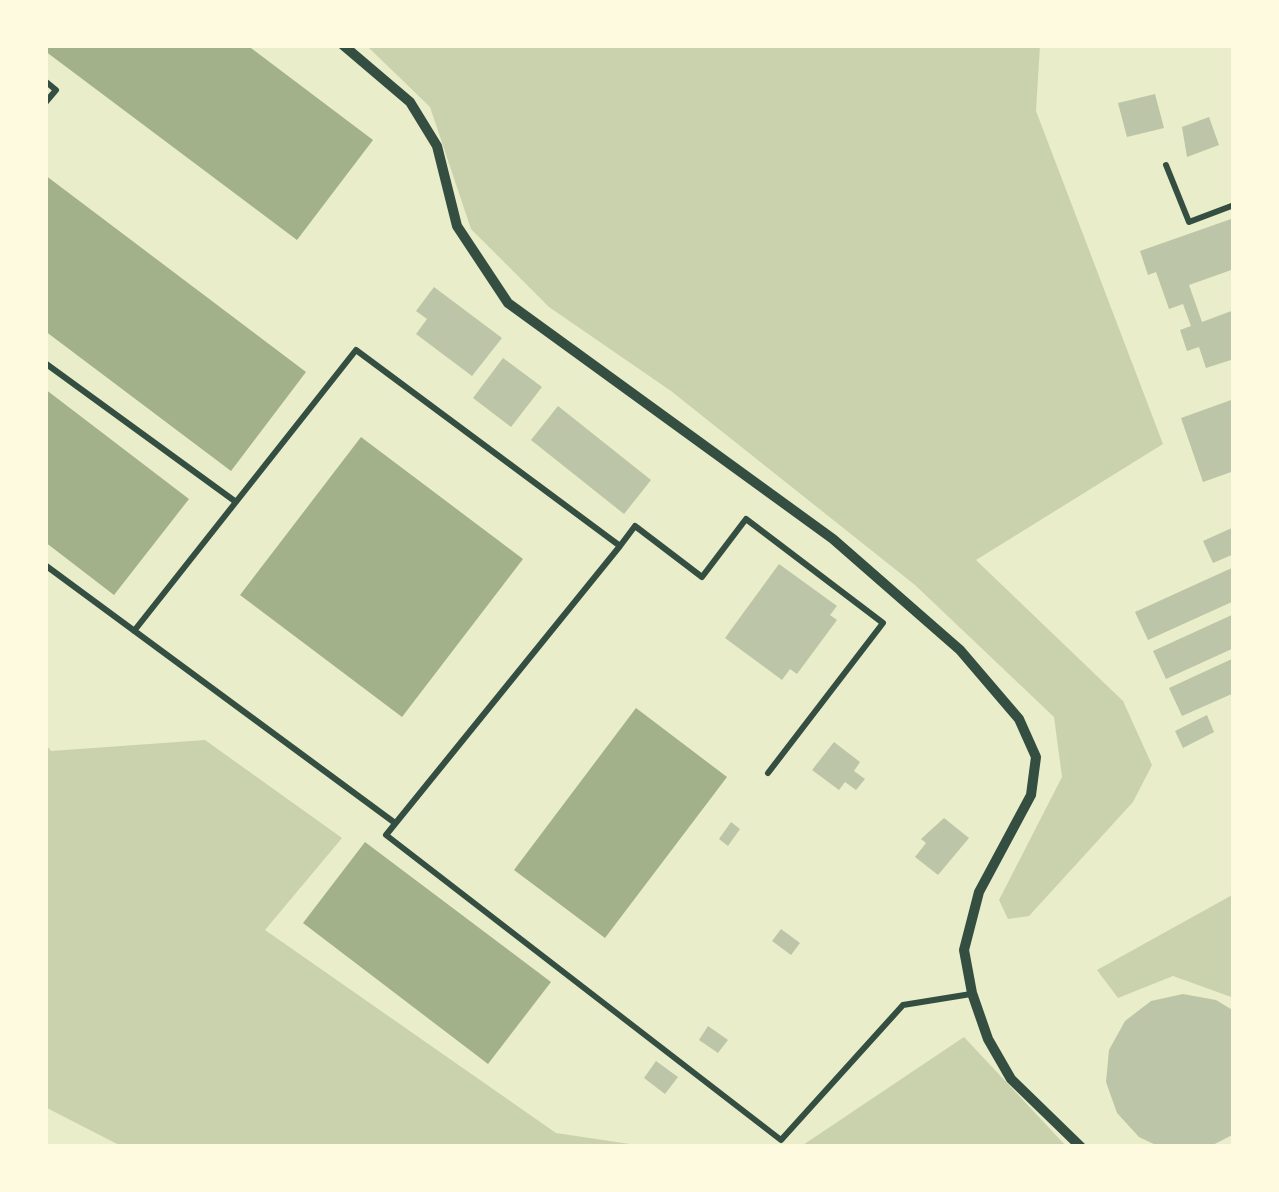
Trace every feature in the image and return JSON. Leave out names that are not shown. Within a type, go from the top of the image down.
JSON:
[{"type":"street","points":[[343,45],[410,102],[437,146],[457,226],[508,303],[834,540],[960,650],[1019,718],[1036,757],[1030,795],[978,892],[964,950],[972,993],[988,1039],[1012,1079],[1081,1147]]},
{"type":"lane","points":[[45,81],[56,90],[45,103]]},
{"type":"lane","points":[[1166,165],[1189,222],[1234,205]]},
{"type":"lane","points":[[134,631],[356,350],[620,546]]},
{"type":"lane","points":[[45,363],[236,502]]},
{"type":"lane","points":[[768,773],[882,623],[746,519],[702,577],[636,526],[386,834],[781,1140],[903,1005],[972,993]]},
{"type":"lane","points":[[45,565],[395,823]]},
{"type":"shaded area","points":[[45,45],[247,45],[373,140],[297,240],[45,51]]},
{"type":"shaded area","points":[[366,45],[1040,45],[1036,111],[1163,444],[976,560],[1123,701],[1152,765],[1133,802],[1029,916],[1008,919],[999,900],[1062,777],[1054,717],[915,585],[671,391],[549,307],[471,229],[430,107]]},
{"type":"shaded area","points":[[45,175],[306,372],[231,471],[45,331]]},
{"type":"shaded area","points":[[45,389],[189,499],[114,595],[45,542]]},
{"type":"shaded area","points":[[361,437],[523,559],[402,717],[240,595]]},
{"type":"shaded area","points":[[636,708],[727,777],[605,938],[514,870]]},
{"type":"shaded area","points":[[205,740],[342,838],[265,930],[556,1133],[650,1147],[123,1147],[45,1107],[45,743],[51,751]]},
{"type":"shaded area","points":[[365,842],[551,982],[488,1064],[303,923]]},
{"type":"shaded area","points":[[1234,894],[1234,998],[1173,976],[1118,998],[1097,970]]},
{"type":"shaded area","points":[[964,1037],[1067,1147],[800,1147]]},
{"type":"building","points":[[1155,94],[1164,128],[1127,137],[1118,103]]},
{"type":"building","points":[[1209,117],[1219,145],[1187,157],[1182,127]]},
{"type":"building","points":[[1234,218],[1234,269],[1189,285],[1202,322],[1234,310],[1234,359],[1206,368],[1199,347],[1187,351],[1180,330],[1191,326],[1183,304],[1169,309],[1156,272],[1148,275],[1140,251]]},
{"type":"building","points":[[434,287],[502,338],[472,376],[416,334],[427,319],[416,311]]},
{"type":"building","points":[[503,358],[542,387],[511,427],[473,398]]},
{"type":"building","points":[[1234,399],[1234,471],[1203,482],[1181,418]]},
{"type":"building","points":[[558,406],[651,480],[624,514],[531,440]]},
{"type":"building","points":[[1234,527],[1234,554],[1213,563],[1203,541]]},
{"type":"building","points":[[779,564],[837,606],[830,615],[837,620],[797,674],[790,669],[782,680],[725,638]]},
{"type":"building","points":[[1234,567],[1234,601],[1148,640],[1135,612]]},
{"type":"building","points":[[1234,614],[1234,648],[1166,679],[1153,651]]},
{"type":"building","points":[[1234,658],[1234,693],[1182,716],[1169,688]]},
{"type":"building","points":[[1207,715],[1214,732],[1183,748],[1175,731]]},
{"type":"building","points":[[834,742],[860,762],[854,771],[865,779],[856,790],[845,782],[839,790],[812,770]]},
{"type":"building","points":[[944,818],[969,838],[938,875],[915,857],[926,843],[921,839]]},
{"type":"building","points":[[731,822],[740,829],[728,846],[719,839]]},
{"type":"building","points":[[781,929],[800,943],[791,955],[772,941]]},
{"type":"building","points":[[1183,994],[1216,1000],[1234,1011],[1234,1134],[1209,1147],[1160,1147],[1139,1137],[1117,1113],[1106,1082],[1109,1050],[1125,1021],[1151,1001]]},
{"type":"building","points":[[708,1026],[728,1040],[718,1053],[699,1040]]},
{"type":"building","points":[[656,1061],[678,1077],[665,1094],[644,1078]]}]
